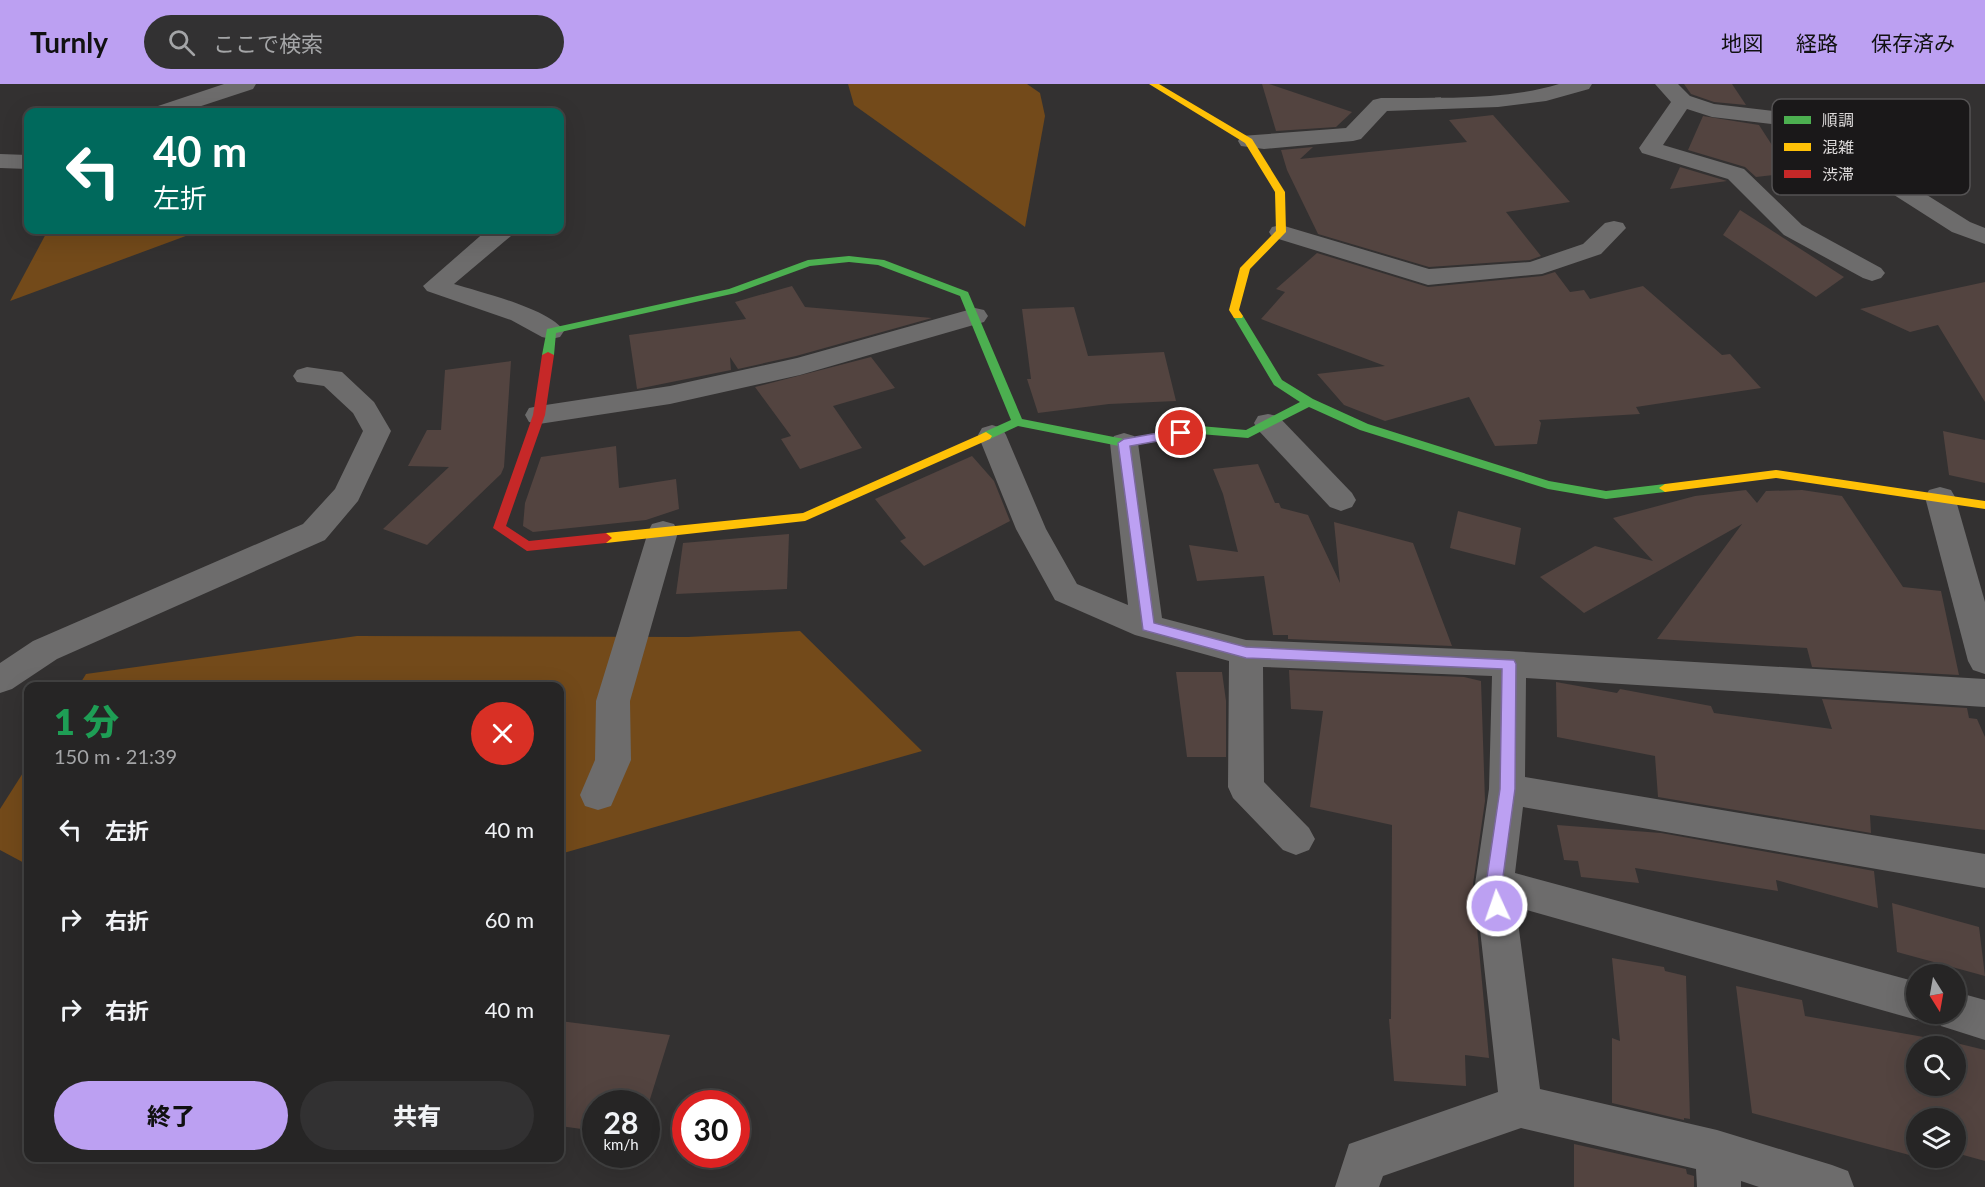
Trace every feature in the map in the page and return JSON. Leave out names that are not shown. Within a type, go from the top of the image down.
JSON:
[{"type":"street","points":[[175,108],[245,84]]},
{"type":"street","points":[[1153,84],[1248,141],[1280,192],[1281,232],[1245,268],[1234,310],[1278,382],[1309,402],[1364,427],[1472,461],[1548,484],[1606,495],[1776,474],[1985,505]]},
{"type":"street","points":[[1490,84],[1509,100]]},
{"type":"street","points":[[1248,141],[1264,142],[1353,134],[1381,105],[1509,100],[1546,95],[1581,84]]},
{"type":"street","points":[[1772,117],[1712,110],[1674,93],[1650,148],[1736,174],[1793,230],[1872,273]]},
{"type":"street","points":[[0,162],[24,162]]},
{"type":"street","points":[[1910,195],[1961,227],[1985,237]]},
{"type":"street","points":[[1281,232],[1428,277],[1533,269],[1593,249],[1614,228]]},
{"type":"street","points":[[496,234],[436,285],[520,314],[551,331],[732,291],[808,263],[849,259],[880,262],[964,294],[975,316],[1030,529],[1066,592],[1148,626],[1246,653],[1509,664],[1985,693]]},
{"type":"street","points":[[539,415],[681,393],[800,366],[975,316]]},
{"type":"street","points":[[551,331],[539,415],[500,528],[527,546],[805,518],[1004,429],[1124,443],[1200,430],[1248,434],[1309,402]]},
{"type":"street","points":[[0,680],[45,650],[314,532],[347,494],[377,431],[364,408],[332,378],[307,376]]},
{"type":"street","points":[[1268,423],[1341,501]]},
{"type":"street","points":[[1124,443],[1148,626]]},
{"type":"street","points":[[1940,497],[1985,661]]},
{"type":"street","points":[[598,795],[612,760],[613,701],[663,532]]},
{"type":"street","points":[[1246,653],[1246,787],[1296,839]]},
{"type":"street","points":[[1509,664],[1508,789],[1494,884],[1521,1106]]},
{"type":"street","points":[[1508,789],[1985,871]]},
{"type":"street","points":[[1494,884],[1906,998]]},
{"type":"street","points":[[1966,1015],[1985,1020]]},
{"type":"street","points":[[1357,1187],[1365,1160],[1521,1106],[1718,1170],[1832,1187]]},
{"type":"shaded area","points":[[848,84],[1027,84],[1040,93],[1045,116],[1025,227],[854,105]]},
{"type":"shaded area","points":[[46,234],[191,234],[10,301]]},
{"type":"shaded area","points":[[800,631],[922,751],[564,853],[564,682],[81,682],[86,674],[357,636],[688,637]]},
{"type":"shaded area","points":[[24,771],[24,863],[0,850],[0,809]]},
{"type":"building","points":[[1262,84],[1269,84],[1352,112],[1336,127],[1276,131]]},
{"type":"building","points":[[1684,84],[1732,84],[1746,105],[1714,102],[1691,94]]},
{"type":"building","points":[[1493,115],[1570,202],[1506,212],[1541,256],[1530,260],[1429,267],[1318,234],[1287,170],[1281,150],[1313,147],[1300,159],[1467,142],[1449,120]]},
{"type":"building","points":[[1703,116],[1759,125],[1772,145],[1772,175],[1756,177],[1745,167],[1688,150]]},
{"type":"building","points":[[1680,167],[1727,181],[1670,189]]},
{"type":"building","points":[[1740,210],[1844,277],[1816,297],[1723,235]]},
{"type":"building","points":[[1317,253],[1428,287],[1542,276],[1555,272],[1570,292],[1584,290],[1590,299],[1643,286],[1722,355],[1730,354],[1761,388],[1636,407],[1640,414],[1539,420],[1541,423],[1537,444],[1495,446],[1469,397],[1385,421],[1344,405],[1317,374],[1385,366],[1261,319],[1285,292],[1276,289]]},
{"type":"building","points":[[1985,282],[1985,402],[1938,325],[1910,332],[1860,309]]},
{"type":"building","points":[[792,286],[805,307],[932,318],[796,356],[738,369],[730,357],[731,370],[637,389],[629,335],[746,319],[735,302]]},
{"type":"building","points":[[1074,307],[1088,356],[1164,352],[1176,401],[1109,404],[1038,413],[1027,379],[1031,379],[1022,309]]},
{"type":"building","points":[[871,357],[895,388],[833,406],[862,448],[800,469],[781,439],[791,436],[755,387]]},
{"type":"building","points":[[511,361],[504,467],[501,474],[427,545],[383,529],[449,467],[408,466],[427,430],[441,430],[445,370]]},
{"type":"building","points":[[1943,431],[1985,440],[1985,483],[1949,475]]},
{"type":"building","points":[[616,446],[619,488],[676,479],[679,509],[646,520],[533,532],[523,526],[525,503],[541,457]]},
{"type":"building","points":[[972,456],[994,481],[1010,521],[924,566],[900,541],[906,538],[875,499]]},
{"type":"building","points":[[1258,464],[1275,503],[1279,503],[1281,508],[1308,515],[1340,583],[1334,522],[1413,543],[1452,646],[1288,639],[1288,635],[1273,635],[1264,576],[1197,581],[1189,545],[1238,552],[1223,494],[1213,469]]},
{"type":"building","points":[[1746,490],[1757,503],[1766,491],[1802,490],[1842,496],[1903,587],[1941,591],[1959,675],[1812,667],[1807,648],[1657,639],[1742,524],[1584,613],[1540,577],[1595,546],[1653,561],[1613,518],[1695,496]]},
{"type":"building","points":[[1458,511],[1521,528],[1515,565],[1450,548]]},
{"type":"building","points":[[789,534],[787,589],[676,594],[683,543]]},
{"type":"building","points":[[1289,670],[1464,677],[1481,681],[1485,801],[1473,884],[1489,1058],[1465,1055],[1466,1086],[1394,1081],[1389,1019],[1391,1019],[1392,825],[1310,807],[1323,711],[1291,709]]},
{"type":"building","points":[[1176,672],[1222,672],[1226,701],[1226,757],[1187,757]]},
{"type":"building","points":[[1556,682],[1617,693],[1620,689],[1711,706],[1714,713],[1832,729],[1822,699],[1967,708],[1969,718],[1977,719],[1985,737],[1985,830],[1870,815],[1871,833],[1658,797],[1655,756],[1557,737]]},
{"type":"building","points":[[1557,825],[1661,833],[1874,871],[1878,908],[1776,880],[1778,891],[1635,868],[1639,883],[1581,877],[1578,861],[1564,860]]},
{"type":"building","points":[[1892,903],[1979,927],[1985,976],[1966,971],[1966,964],[1941,964],[1897,952]]},
{"type":"building","points":[[1612,958],[1664,967],[1665,971],[1686,976],[1690,1119],[1684,1118],[1684,1120],[1612,1103],[1612,1038],[1620,1041]]},
{"type":"building","points":[[1736,986],[1802,1000],[1805,1016],[1918,1036],[1906,1036],[1906,1096],[1966,1096],[1966,1045],[1985,1050],[1985,1161],[1966,1156],[1966,1108],[1906,1108],[1906,1154],[1752,1113]]},
{"type":"building","points":[[564,1022],[670,1035],[653,1090],[582,1090],[582,1129],[564,1127]]},
{"type":"building","points":[[1574,1144],[1686,1169],[1687,1174],[1694,1176],[1694,1187],[1574,1187]]},
{"type":"traffic: fast","points":[[548,355],[551,331],[732,291],[808,263],[849,259],[880,262],[964,294],[1017,422]]},
{"type":"traffic: fast","points":[[1238,316],[1278,382],[1309,402],[1364,427],[1548,485],[1606,495],[1665,488]]},
{"type":"traffic: fast","points":[[986,436],[1017,422],[1124,443],[1200,430],[1248,434],[1309,402]]},
{"type":"traffic: slow","points":[[1153,84],[1249,141],[1280,192],[1281,232],[1245,268],[1234,310],[1238,316]]},
{"type":"traffic: slow","points":[[606,538],[805,517],[986,436]]},
{"type":"traffic: slow","points":[[1665,488],[1776,474],[1985,505]]},
{"type":"traffic: jam","points":[[548,355],[539,415],[499,528],[527,546],[606,538]]},
{"type":"route","points":[[1181,433],[1124,443],[1148,626],[1246,653],[1509,664],[1508,789],[1494,884],[1497,906]]}]
